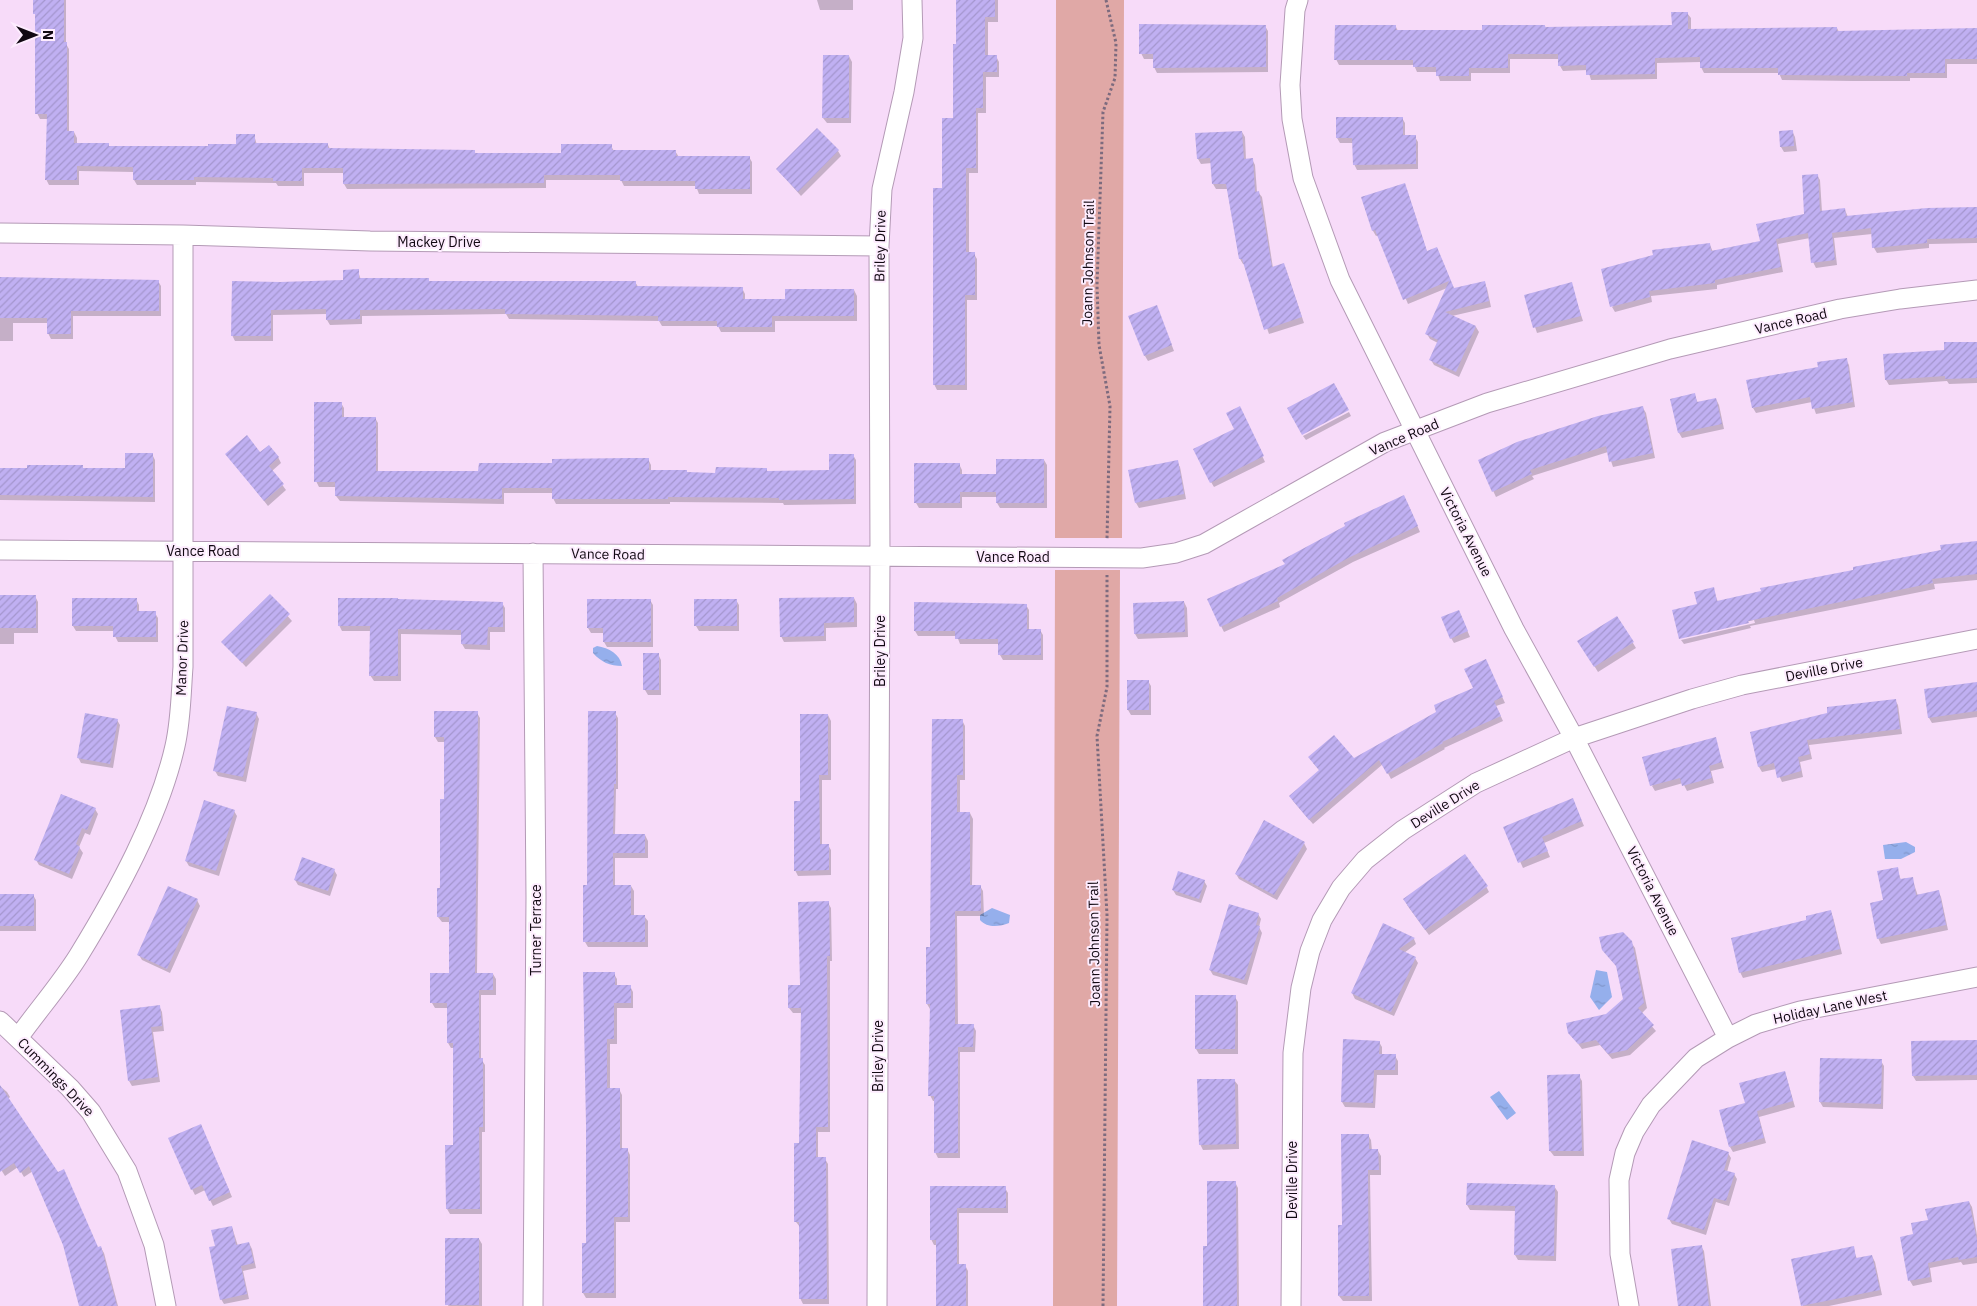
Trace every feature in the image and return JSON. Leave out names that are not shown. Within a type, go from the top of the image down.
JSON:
[{"type":"street","name":"Briley Drive","points":[[878,1306],[879,246],[882,189],[904,92],[913,38],[912,0]]},
{"type":"street","name":"Victoria Avenue","points":[[1298,0],[1295,10],[1290,85],[1292,119],[1303,178],[1340,280],[1514,629],[1574,738],[1728,1038]]},
{"type":"street","name":"Mackey Drive","points":[[0,232],[370,241],[879,246]]},
{"type":"street","name":"Manor Drive","points":[[18,1038],[78,956],[130,866],[162,793],[175,746],[180,713],[183,667],[183,236]]},
{"type":"street","name":"Vance Road","points":[[0,550],[1142,558],[1176,553],[1204,544],[1385,442],[1488,402],[1670,349],[1840,309],[1900,298],[1977,290]]},
{"type":"street","name":"Turner Terrace","points":[[533,553],[536,887],[533,1306]]},
{"type":"street","name":"Deville Drive","points":[[1291,1306],[1293,1052],[1301,988],[1310,951],[1322,920],[1341,888],[1365,860],[1403,830],[1476,783],[1574,738],[1692,699],[1742,685],[1977,639]]},
{"type":"street","name":"Holiday Lane West","points":[[1629,1306],[1620,1254],[1619,1180],[1625,1153],[1634,1132],[1651,1106],[1696,1058],[1728,1038],[1756,1024],[1800,1011],[1977,977]]},
{"type":"street","name":"Cummings Drive","points":[[0,1021],[91,1112],[127,1171],[154,1244],[166,1306]]},
{"type":"path","name":"Joann Johnson Trail","points":[[1106,0],[1116,43],[1116,52],[1114,78],[1103,112],[1097,285],[1099,345],[1110,406],[1108,529]]},
{"type":"path","name":"Joann Johnson Trail","points":[[1103,1306],[1107,915],[1097,736],[1107,687],[1107,582]]},
{"type":"shaded area","points":[[1056,0],[1124,0],[1122,538],[1055,538]]},
{"type":"shaded area","points":[[1055,570],[1120,570],[1117,1306],[1053,1306]]},
{"type":"water","points":[[597,646],[613,652],[619,658],[622,666],[606,663],[599,659],[593,653],[593,648]]},
{"type":"water","points":[[1906,842],[1915,847],[1915,852],[1901,859],[1885,859],[1883,845]]},
{"type":"water","points":[[992,908],[1010,915],[1009,923],[993,926],[983,923],[980,920],[980,915]]},
{"type":"water","points":[[1596,970],[1607,972],[1612,997],[1599,1010],[1590,997]]},
{"type":"water","points":[[1499,1091],[1516,1113],[1507,1120],[1490,1097]]},
{"type":"building","points":[[33,0],[64,0],[64,42],[67,42],[67,131],[74,131],[74,143],[109,143],[109,146],[208,146],[208,144],[236,144],[236,134],[255,134],[255,143],[328,143],[328,148],[475,150],[475,153],[561,153],[561,144],[612,144],[612,150],[676,150],[676,156],[750,156],[750,189],[695,189],[695,181],[620,181],[620,175],[544,175],[544,183],[343,184],[343,168],[302,168],[302,181],[273,181],[273,178],[194,177],[194,180],[133,180],[133,167],[77,166],[77,180],[45,180],[47,114],[35,114],[35,14],[33,14]]},
{"type":"building","points":[[956,0],[995,0],[995,17],[985,17],[985,55],[997,55],[997,72],[983,72],[983,108],[976,108],[976,168],[966,168],[966,252],[975,252],[975,295],[965,295],[965,385],[933,385],[933,188],[942,188],[942,118],[953,118],[953,44],[956,44]]},
{"type":"building","points":[[1671,12],[1688,12],[1688,29],[1837,27],[1837,31],[1977,28],[1977,59],[1945,59],[1945,73],[1907,73],[1907,76],[1778,75],[1778,68],[1700,68],[1700,57],[1655,58],[1655,74],[1586,75],[1586,65],[1558,66],[1558,54],[1508,54],[1508,68],[1469,68],[1469,76],[1436,76],[1436,67],[1413,67],[1413,60],[1334,60],[1335,25],[1396,25],[1396,30],[1482,30],[1482,25],[1545,25],[1545,27],[1672,25]]},
{"type":"building","points":[[1139,24],[1266,25],[1266,67],[1153,68],[1153,54],[1139,54]]},
{"type":"building","points":[[823,55],[849,55],[849,118],[822,118]]},
{"type":"building","points":[[1336,117],[1403,117],[1403,135],[1416,135],[1416,164],[1353,165],[1352,138],[1336,138]]},
{"type":"building","points":[[817,128],[839,150],[798,192],[776,169]]},
{"type":"building","points":[[1793,130],[1794,146],[1780,147],[1779,131]]},
{"type":"building","points":[[1242,131],[1244,159],[1253,158],[1255,192],[1259,191],[1272,267],[1284,263],[1302,317],[1264,330],[1242,259],[1239,259],[1226,184],[1212,184],[1210,158],[1197,159],[1195,133]]},
{"type":"building","points":[[1818,174],[1820,211],[1845,208],[1846,216],[1927,208],[1977,207],[1977,238],[1927,239],[1927,243],[1872,248],[1871,228],[1832,233],[1835,260],[1811,263],[1808,233],[1776,239],[1781,267],[1715,280],[1715,283],[1649,291],[1650,297],[1610,307],[1601,269],[1653,255],[1652,250],[1710,243],[1711,251],[1760,241],[1756,224],[1804,214],[1802,175]]},
{"type":"building","points":[[1405,183],[1427,251],[1437,247],[1454,288],[1485,281],[1489,301],[1445,312],[1476,326],[1456,372],[1429,360],[1438,340],[1425,334],[1449,281],[1403,300],[1375,230],[1372,231],[1361,197]]},
{"type":"building","points":[[359,269],[359,278],[429,278],[429,281],[636,281],[636,286],[743,287],[743,299],[785,299],[785,289],[854,289],[854,316],[772,316],[772,327],[717,327],[717,321],[658,321],[658,316],[505,314],[505,309],[360,310],[360,319],[326,320],[326,309],[271,310],[271,336],[231,336],[232,281],[343,280],[343,270]]},
{"type":"building","points":[[0,277],[159,280],[159,311],[71,311],[71,334],[47,334],[47,318],[0,318]]},
{"type":"building","points":[[1572,282],[1581,316],[1533,328],[1524,295]]},
{"type":"building","points":[[1157,305],[1172,345],[1144,356],[1128,316]]},
{"type":"building","points":[[1944,342],[1977,342],[1977,378],[1945,379],[1945,376],[1885,380],[1883,354],[1944,350]]},
{"type":"building","points":[[1847,358],[1853,402],[1812,409],[1810,397],[1752,408],[1746,380],[1818,367],[1817,362]]},
{"type":"building","points":[[1334,383],[1349,410],[1302,435],[1287,408]]},
{"type":"building","points":[[1695,393],[1697,402],[1716,398],[1722,424],[1678,433],[1670,399]]},
{"type":"building","points":[[314,402],[342,402],[342,417],[376,417],[376,471],[478,471],[479,463],[552,463],[552,459],[629,458],[649,458],[649,470],[687,470],[687,472],[715,473],[716,467],[767,468],[767,471],[829,470],[829,454],[854,454],[854,499],[779,500],[779,498],[668,497],[668,499],[552,499],[552,488],[502,488],[502,499],[335,496],[335,482],[314,482]]},
{"type":"building","points":[[1240,406],[1264,456],[1210,483],[1193,449],[1234,429],[1226,413]]},
{"type":"building","points":[[1643,406],[1653,453],[1609,462],[1606,446],[1530,470],[1532,474],[1492,492],[1478,460],[1517,442],[1598,416]]},
{"type":"building","points":[[247,435],[260,452],[269,445],[279,457],[269,466],[284,484],[264,501],[225,454]]},
{"type":"building","points":[[125,453],[153,453],[153,497],[0,495],[0,468],[27,468],[27,465],[83,465],[83,468],[125,468]]},
{"type":"building","points":[[996,459],[1044,459],[1044,503],[996,503],[996,492],[960,492],[960,503],[914,503],[914,463],[960,463],[960,474],[996,474]]},
{"type":"building","points":[[1178,460],[1184,494],[1135,503],[1128,470]]},
{"type":"building","points":[[1404,495],[1418,526],[1350,557],[1277,598],[1278,601],[1220,627],[1207,599],[1285,564],[1282,560],[1345,526],[1344,523]]},
{"type":"building","points":[[1977,541],[1977,574],[1932,579],[1933,583],[1748,621],[1749,623],[1679,639],[1672,610],[1697,604],[1694,592],[1714,587],[1717,601],[1761,591],[1760,588],[1941,550],[1940,545]]},
{"type":"building","points":[[270,594],[290,614],[242,663],[221,642]]},
{"type":"building","points":[[0,595],[36,595],[36,628],[0,628]]},
{"type":"building","points":[[854,597],[854,622],[824,623],[824,636],[780,637],[779,598]]},
{"type":"building","points":[[72,598],[137,598],[137,611],[156,611],[156,637],[113,637],[113,626],[72,626]]},
{"type":"building","points":[[338,598],[503,602],[503,627],[488,627],[487,645],[461,644],[461,630],[398,629],[398,676],[369,676],[370,626],[338,626]]},
{"type":"building","points":[[587,599],[651,599],[651,642],[603,642],[603,628],[587,628]]},
{"type":"building","points":[[694,599],[737,599],[737,626],[694,626]]},
{"type":"building","points":[[1184,601],[1185,632],[1134,634],[1133,603]]},
{"type":"building","points":[[914,602],[1027,604],[1027,629],[1041,629],[1041,655],[998,655],[998,639],[955,639],[955,631],[914,631]]},
{"type":"building","points":[[1459,610],[1468,631],[1450,639],[1441,617]]},
{"type":"building","points":[[1617,616],[1634,642],[1594,667],[1577,641]]},
{"type":"building","points":[[643,653],[659,653],[659,690],[643,690]]},
{"type":"building","points":[[1486,659],[1503,697],[1494,701],[1501,716],[1442,742],[1387,774],[1379,760],[1309,820],[1289,796],[1319,770],[1308,757],[1334,735],[1354,758],[1436,712],[1434,705],[1473,688],[1464,669]]},
{"type":"building","points":[[1127,680],[1149,680],[1149,710],[1127,710]]},
{"type":"building","points":[[1977,682],[1977,711],[1928,718],[1924,689]]},
{"type":"building","points":[[1896,699],[1900,729],[1807,740],[1810,754],[1798,757],[1801,771],[1777,778],[1774,763],[1758,767],[1750,732],[1827,713],[1827,707]]},
{"type":"building","points":[[227,706],[257,712],[243,777],[213,771]]},
{"type":"building","points":[[434,711],[478,711],[475,973],[493,973],[493,990],[479,990],[479,1058],[483,1058],[483,1127],[479,1127],[480,1209],[446,1209],[445,1145],[453,1145],[453,1043],[447,1043],[447,1003],[430,1003],[430,973],[449,973],[449,917],[437,917],[437,888],[440,888],[440,799],[444,799],[444,737],[434,737]]},
{"type":"building","points":[[588,711],[616,711],[616,784],[614,784],[613,834],[645,834],[645,853],[613,853],[613,885],[631,885],[631,915],[645,915],[645,942],[583,942],[583,885],[587,885]]},
{"type":"building","points":[[85,713],[118,719],[110,764],[77,758]]},
{"type":"building","points":[[800,714],[828,714],[828,775],[819,775],[820,844],[829,844],[829,870],[794,871],[794,801],[800,801]]},
{"type":"building","points":[[932,719],[963,719],[963,775],[957,775],[957,812],[970,812],[970,885],[981,885],[981,911],[955,911],[955,1024],[974,1024],[973,1047],[958,1047],[958,1153],[934,1153],[934,1096],[928,1096],[930,1004],[926,1004],[926,947],[930,947]]},
{"type":"building","points":[[1716,737],[1722,762],[1709,766],[1712,778],[1682,786],[1680,778],[1650,786],[1642,757]]},
{"type":"building","points":[[61,794],[96,808],[87,830],[82,828],[76,844],[80,847],[69,874],[34,860]]},
{"type":"building","points":[[1573,798],[1582,821],[1542,837],[1548,851],[1518,863],[1503,827]]},
{"type":"building","points":[[204,800],[235,810],[216,871],[185,861]]},
{"type":"building","points":[[1264,820],[1305,842],[1274,895],[1235,874]]},
{"type":"building","points":[[1465,854],[1488,886],[1425,930],[1403,899]]},
{"type":"building","points":[[302,857],[335,869],[328,891],[294,880]]},
{"type":"building","points":[[1898,867],[1900,879],[1913,877],[1916,895],[1939,890],[1946,925],[1877,939],[1870,903],[1883,900],[1877,871]]},
{"type":"building","points":[[1178,871],[1205,880],[1199,899],[1172,890]]},
{"type":"building","points":[[168,886],[198,899],[167,969],[137,955]]},
{"type":"building","points":[[0,894],[34,894],[34,926],[0,926]]},
{"type":"building","points":[[829,901],[830,956],[827,956],[828,1127],[816,1127],[816,1157],[826,1157],[827,1299],[799,1299],[799,1222],[794,1222],[794,1143],[799,1143],[801,1008],[788,1008],[788,985],[800,985],[798,902]]},
{"type":"building","points":[[1229,904],[1259,913],[1256,925],[1260,926],[1244,980],[1209,970]]},
{"type":"building","points":[[1831,910],[1840,949],[1739,973],[1731,938],[1806,920],[1806,916]]},
{"type":"building","points":[[1383,923],[1415,938],[1399,949],[1416,957],[1391,1012],[1351,993]]},
{"type":"building","points":[[1623,932],[1632,941],[1644,1003],[1638,1008],[1654,1025],[1627,1050],[1608,1054],[1596,1040],[1578,1044],[1568,1033],[1566,1023],[1606,1014],[1623,999],[1616,966],[1602,950],[1599,937]]},
{"type":"building","points":[[583,972],[615,972],[615,985],[631,985],[631,1003],[614,1003],[614,1039],[607,1039],[607,1088],[620,1088],[620,1148],[628,1148],[628,1217],[614,1217],[614,1293],[582,1293],[582,1243],[586,1243]]},
{"type":"building","points":[[1195,995],[1236,995],[1235,1049],[1195,1049]]},
{"type":"building","points":[[160,1005],[162,1026],[151,1027],[158,1077],[128,1081],[120,1010]]},
{"type":"building","points":[[1343,1039],[1380,1041],[1379,1054],[1396,1054],[1395,1070],[1374,1070],[1373,1103],[1341,1102]]},
{"type":"building","points":[[1977,1040],[1977,1075],[1912,1076],[1911,1041]]},
{"type":"building","points":[[1820,1058],[1882,1059],[1881,1104],[1819,1102]]},
{"type":"building","points":[[1785,1071],[1793,1101],[1757,1111],[1764,1138],[1729,1147],[1719,1110],[1745,1103],[1739,1083]]},
{"type":"building","points":[[1580,1074],[1582,1151],[1549,1151],[1547,1075]]},
{"type":"building","points":[[1197,1079],[1235,1079],[1236,1144],[1199,1145]]},
{"type":"building","points":[[0,1085],[58,1172],[64,1169],[98,1247],[101,1246],[117,1306],[79,1306],[63,1245],[29,1166],[20,1173],[14,1163],[0,1172]]},
{"type":"building","points":[[201,1124],[230,1192],[209,1201],[202,1185],[191,1190],[168,1138]]},
{"type":"building","points":[[1341,1134],[1369,1134],[1369,1149],[1378,1149],[1379,1170],[1368,1170],[1369,1296],[1338,1296],[1338,1225],[1342,1225]]},
{"type":"building","points":[[1692,1140],[1729,1152],[1724,1170],[1735,1173],[1726,1201],[1714,1198],[1704,1230],[1667,1219]]},
{"type":"building","points":[[1207,1181],[1236,1181],[1237,1306],[1203,1306],[1203,1246],[1207,1246]]},
{"type":"building","points":[[1467,1183],[1555,1185],[1554,1256],[1514,1255],[1515,1206],[1466,1205]]},
{"type":"building","points":[[930,1186],[1006,1186],[1006,1208],[957,1208],[957,1264],[966,1264],[966,1306],[936,1306],[936,1240],[930,1240]]},
{"type":"building","points":[[1969,1201],[1977,1240],[1977,1257],[1959,1260],[1958,1257],[1928,1263],[1930,1277],[1908,1281],[1900,1237],[1913,1234],[1911,1223],[1928,1220],[1925,1209]]},
{"type":"building","points":[[232,1226],[236,1245],[249,1242],[254,1263],[241,1266],[247,1294],[220,1300],[209,1247],[215,1246],[211,1230]]},
{"type":"building","points":[[445,1238],[479,1238],[479,1305],[445,1305]]},
{"type":"building","points":[[1702,1245],[1709,1306],[1678,1306],[1671,1249]]},
{"type":"building","points":[[1854,1246],[1856,1258],[1872,1255],[1880,1290],[1801,1306],[1791,1259]]}]
